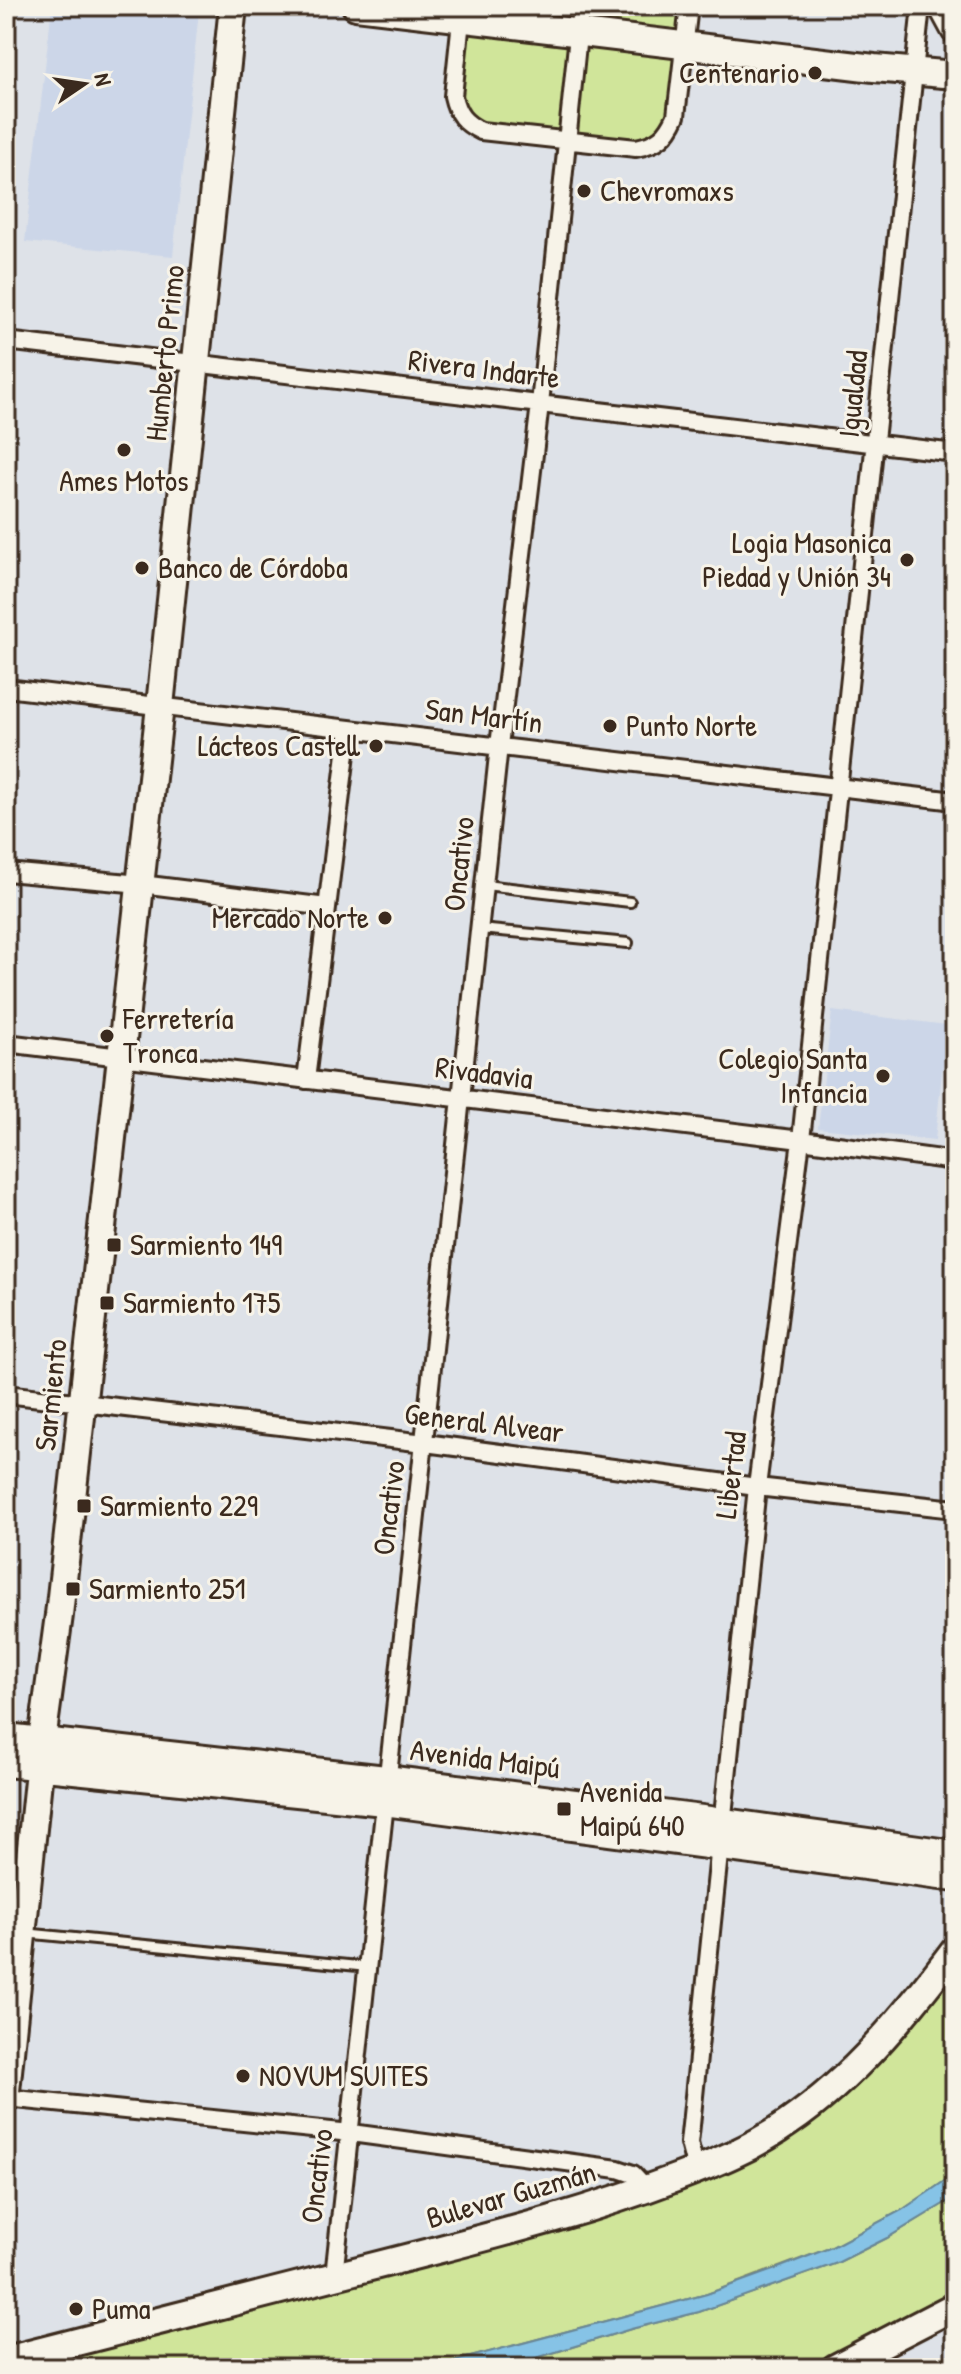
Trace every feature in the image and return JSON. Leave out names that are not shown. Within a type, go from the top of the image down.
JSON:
[{"type":"main road","name":"Humberto Primo","points":[[160,706],[233,6]]},
{"type":"main road","points":[[356,6],[462,12],[578,33],[955,75]]},
{"type":"main road","points":[[942,6],[955,30]]},
{"type":"main road","name":"Sarmiento","points":[[6,2091],[41,1754],[160,706]]},
{"type":"main road","name":"Avenida Maipú","points":[[6,1737],[41,1754],[385,1790],[720,1834],[955,1854]]},
{"type":"main road","name":"Avenida Maipú","points":[[6,1763],[41,1754]]},
{"type":"main road","name":"Avenida Maipú","points":[[720,1834],[955,1878]]},
{"type":"main road","name":"Bulevar Guzmán","points":[[6,2360],[509,2231],[647,2189],[696,2170],[767,2137],[817,2102],[890,2030],[955,1949]]},
{"type":"main road","points":[[835,2368],[955,2306]]},
{"type":"street","name":"Oncativo","points":[[334,2276],[581,6]]},
{"type":"street","points":[[462,12],[453,96],[462,118],[481,131],[636,148],[661,140],[676,116],[689,6]]},
{"type":"street","name":"Igualdad","points":[[840,787],[921,6]]},
{"type":"street","name":"Rivera Indarte","points":[[6,341],[955,453]]},
{"type":"street","name":"San Martín","points":[[6,688],[955,801]]},
{"type":"street","points":[[306,1080],[349,729]]},
{"type":"street","name":"Libertad","points":[[696,2170],[689,2143],[720,1834],[757,1487],[801,1140],[840,787]]},
{"type":"street","points":[[6,872],[141,884],[327,907]]},
{"type":"street","name":"Rivadavia","points":[[6,1043],[955,1161]]},
{"type":"street","name":"General Alvear","points":[[6,1394],[955,1509]]},
{"type":"street","points":[[6,2098],[351,2133],[618,2169],[633,2174],[647,2189]]},
{"type":"lane","points":[[485,885],[630,902]]},
{"type":"lane","points":[[480,929],[628,943]]},
{"type":"lane","points":[[23,1933],[368,1967]]},
{"type":"shaded area","points":[[52,6],[148,6],[199,11],[173,256],[25,242]]},
{"type":"shaded area","name":"Colegio Santa Infancia","points":[[832,1011],[947,1025],[935,1140],[818,1128]]},
{"type":"green space","points":[[463,6],[689,6],[676,116],[650,146],[481,131],[456,109]]},
{"type":"green space","points":[[955,1949],[955,2174],[902,2210],[832,2247],[707,2294],[429,2368],[6,2368],[509,2231],[788,2123]]},
{"type":"green space","points":[[955,2197],[955,2306],[835,2368],[504,2368],[631,2329],[699,2312],[837,2263],[887,2238]]},
{"type":"water","points":[[955,2174],[955,2197],[887,2238],[837,2263],[699,2312],[503,2368],[429,2368],[707,2294],[773,2270],[832,2247],[902,2210]]},
{"type":"place","name":"Centenario","points":[[815,73]]},
{"type":"place","name":"Chevromaxs","points":[[584,191]]},
{"type":"place","name":"Ames Motos","points":[[124,450]]},
{"type":"place","name":"Logia Masonica Piedad y Unión 34","points":[[907,560]]},
{"type":"place","name":"Banco de Córdoba","points":[[142,568]]},
{"type":"place","name":"Punto Norte","points":[[610,726]]},
{"type":"place","name":"Lácteos Castell","points":[[376,746]]},
{"type":"place","name":"Mercado Norte","points":[[385,918]]},
{"type":"place","name":"Ferretería Tronca","points":[[107,1036]]},
{"type":"place","name":"Colegio Santa Infancia","points":[[883,1076]]},
{"type":"place","name":"Sarmiento 149","points":[[114,1245]]},
{"type":"place","name":"Sarmiento 175","points":[[107,1303]]},
{"type":"place","name":"Sarmiento 229","points":[[84,1506]]},
{"type":"place","name":"Sarmiento 251","points":[[73,1589]]},
{"type":"place","name":"Avenida Maipú 640","points":[[564,1809]]},
{"type":"place","name":"NOVUM SUITES","points":[[243,2076]]},
{"type":"place","name":"Puma","points":[[76,2309]]}]
